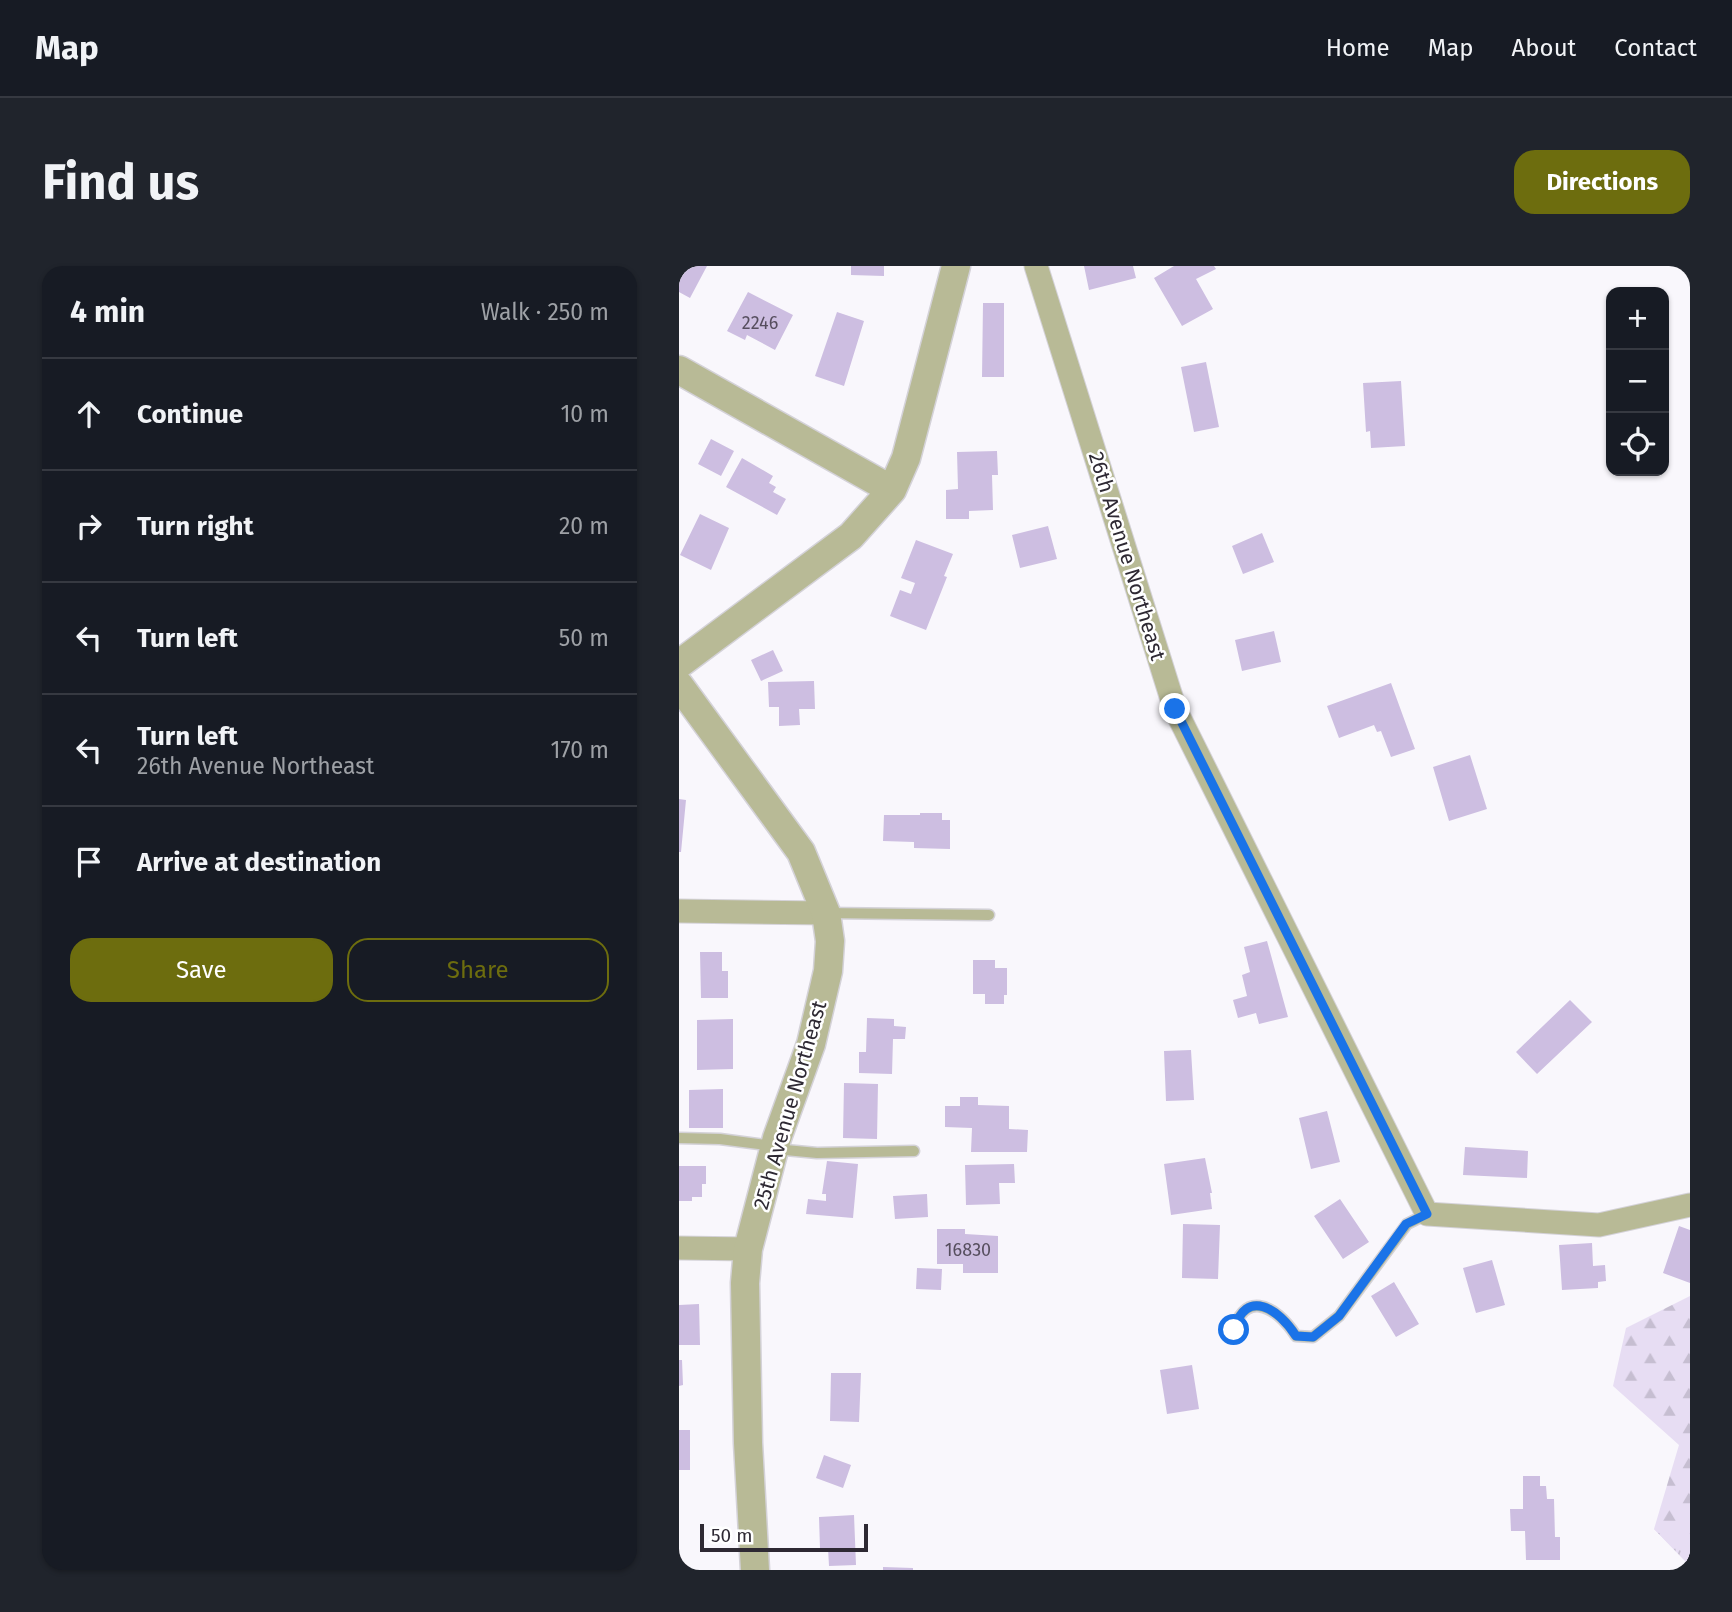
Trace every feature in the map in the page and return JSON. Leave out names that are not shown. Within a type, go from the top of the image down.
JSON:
[{"type":"street","points":[[679,664],[851,536],[892,490],[906,458],[955,266]]},
{"type":"street","name":"26th Avenue Northeast","points":[[1036,266],[1175,709],[1427,1214]]},
{"type":"street","points":[[679,370],[892,490]]},
{"type":"street","name":"25th Avenue Northeast","points":[[679,685],[801,852],[826,913],[829,941],[828,971],[811,1044],[775,1148],[748,1250],[745,1283],[748,1429],[755,1570]]},
{"type":"street","points":[[679,911],[826,913]]},
{"type":"street","points":[[1427,1214],[1599,1226],[1690,1205]]},
{"type":"street","points":[[679,1248],[748,1250]]},
{"type":"lane","points":[[826,913],[989,915]]},
{"type":"lane","points":[[679,1138],[720,1139],[817,1153],[914,1151]]},
{"type":"lane","points":[[1232,1338],[1237,1318],[1242,1311],[1253,1305],[1263,1305],[1275,1313],[1296,1336],[1313,1337],[1339,1316],[1406,1224],[1427,1214]]},
{"type":"green space","points":[[1690,1296],[1690,1566],[1654,1529],[1679,1445],[1613,1386],[1626,1328]]},
{"type":"green space","points":[[1690,1522],[1690,1566],[1654,1529]]},
{"type":"building","points":[[679,266],[707,266],[690,298],[679,292]]},
{"type":"building","points":[[851,266],[884,266],[884,276],[851,275]]},
{"type":"building","points":[[1084,266],[1133,266],[1136,278],[1089,290]]},
{"type":"building","points":[[1174,266],[1214,266],[1216,269],[1196,279],[1213,309],[1182,326],[1154,278]]},
{"type":"building","points":[[748,292],[793,315],[775,350],[747,335],[745,340],[727,331]]},
{"type":"building","points":[[983,303],[1004,303],[1004,377],[982,377]]},
{"type":"building","points":[[837,312],[864,321],[844,386],[815,376]]},
{"type":"building","points":[[1206,362],[1219,427],[1194,432],[1181,367]]},
{"type":"building","points":[[1401,381],[1405,446],[1371,448],[1370,431],[1366,432],[1363,383]]},
{"type":"building","points":[[711,439],[734,451],[721,476],[698,464]]},
{"type":"building","points":[[997,451],[998,475],[992,475],[993,510],[969,511],[969,519],[946,519],[946,490],[958,489],[957,452]]},
{"type":"building","points":[[742,458],[773,476],[769,483],[776,487],[773,492],[786,499],[777,515],[726,487]]},
{"type":"building","points":[[700,514],[729,528],[711,570],[680,555]]},
{"type":"building","points":[[1048,526],[1057,559],[1020,568],[1012,535]]},
{"type":"building","points":[[1262,533],[1274,562],[1243,574],[1232,546]]},
{"type":"building","points":[[916,540],[953,554],[926,630],[890,616],[900,590],[911,594],[915,583],[901,578]]},
{"type":"building","points":[[1274,631],[1281,662],[1242,671],[1235,640]]},
{"type":"building","points":[[773,650],[783,671],[761,681],[751,660]]},
{"type":"building","points":[[814,681],[815,709],[799,709],[800,725],[779,726],[779,707],[769,707],[768,682]]},
{"type":"building","points":[[1391,683],[1415,749],[1391,757],[1381,731],[1377,732],[1374,725],[1339,738],[1327,706]]},
{"type":"building","points":[[1470,755],[1487,809],[1449,821],[1433,767]]},
{"type":"building","points":[[679,799],[686,800],[681,852],[679,852]]},
{"type":"building","points":[[942,813],[942,820],[950,820],[950,849],[914,848],[914,842],[883,841],[884,815]]},
{"type":"building","points":[[1267,941],[1288,1017],[1259,1024],[1256,1013],[1238,1018],[1233,1000],[1247,996],[1242,975],[1250,972],[1244,947]]},
{"type":"building","points":[[700,952],[722,952],[722,971],[728,971],[728,998],[701,998]]},
{"type":"building","points":[[973,960],[995,960],[995,968],[1007,968],[1007,995],[1004,995],[1004,1004],[985,1004],[985,994],[973,994]]},
{"type":"building","points":[[1570,1000],[1592,1022],[1537,1074],[1516,1052]]},
{"type":"building","points":[[867,1018],[894,1019],[894,1026],[906,1027],[905,1039],[893,1039],[892,1074],[859,1073],[859,1052],[866,1052]]},
{"type":"building","points":[[733,1019],[733,1069],[697,1070],[697,1020]]},
{"type":"building","points":[[1191,1050],[1194,1100],[1166,1101],[1164,1051]]},
{"type":"building","points":[[844,1083],[878,1084],[877,1139],[843,1138]]},
{"type":"building","points":[[723,1089],[723,1128],[689,1128],[689,1090]]},
{"type":"building","points":[[960,1097],[978,1097],[978,1105],[1009,1106],[1009,1129],[1028,1130],[1027,1152],[971,1152],[972,1128],[945,1127],[945,1106],[960,1106]]},
{"type":"building","points":[[1327,1111],[1340,1162],[1311,1169],[1299,1118]]},
{"type":"building","points":[[1465,1147],[1528,1151],[1527,1178],[1463,1175]]},
{"type":"building","points":[[1205,1158],[1212,1193],[1212,1209],[1171,1215],[1164,1164]]},
{"type":"building","points":[[827,1161],[858,1164],[853,1218],[806,1214],[808,1199],[826,1201],[826,1194],[822,1194]]},
{"type":"building","points":[[1014,1164],[1015,1183],[999,1183],[1000,1204],[966,1205],[965,1165]]},
{"type":"building","points":[[679,1166],[706,1166],[706,1184],[702,1184],[702,1197],[692,1197],[692,1201],[679,1201]]},
{"type":"building","points":[[927,1194],[928,1217],[895,1219],[893,1196]]},
{"type":"building","points":[[1340,1199],[1369,1242],[1343,1259],[1314,1216]]},
{"type":"building","points":[[1183,1224],[1220,1225],[1218,1279],[1182,1278]]},
{"type":"building","points":[[1679,1226],[1690,1230],[1690,1283],[1663,1273]]},
{"type":"building","points":[[937,1229],[965,1229],[965,1234],[998,1236],[998,1273],[963,1273],[963,1264],[937,1264]]},
{"type":"building","points":[[1592,1243],[1593,1266],[1605,1265],[1606,1281],[1598,1282],[1598,1288],[1562,1290],[1559,1245]]},
{"type":"building","points":[[1492,1260],[1505,1305],[1476,1313],[1463,1268]]},
{"type":"building","points":[[917,1268],[942,1269],[941,1290],[916,1289]]},
{"type":"building","points":[[1394,1282],[1419,1324],[1396,1337],[1371,1296]]},
{"type":"building","points":[[699,1304],[700,1345],[679,1345],[679,1305]]},
{"type":"building","points":[[679,1360],[682,1360],[683,1385],[679,1386]]},
{"type":"building","points":[[1192,1365],[1199,1409],[1167,1414],[1160,1370]]},
{"type":"building","points":[[831,1373],[861,1373],[859,1422],[830,1421]]},
{"type":"building","points":[[679,1430],[690,1430],[690,1470],[679,1470]]},
{"type":"building","points":[[824,1455],[851,1465],[843,1488],[816,1478]]},
{"type":"building","points":[[1523,1476],[1540,1476],[1540,1486],[1546,1486],[1547,1499],[1554,1499],[1555,1537],[1560,1537],[1560,1560],[1526,1560],[1525,1531],[1511,1531],[1510,1509],[1523,1509]]},
{"type":"building","points":[[854,1515],[856,1565],[829,1566],[828,1548],[820,1548],[819,1517]]},
{"type":"building","points":[[883,1567],[913,1568],[913,1570],[883,1570]]},
{"type":"route","points":[[1175,709],[1427,1214],[1406,1224],[1392,1247],[1339,1316],[1313,1337],[1296,1336],[1275,1313],[1263,1305],[1253,1305],[1242,1311],[1234,1330]]}]
